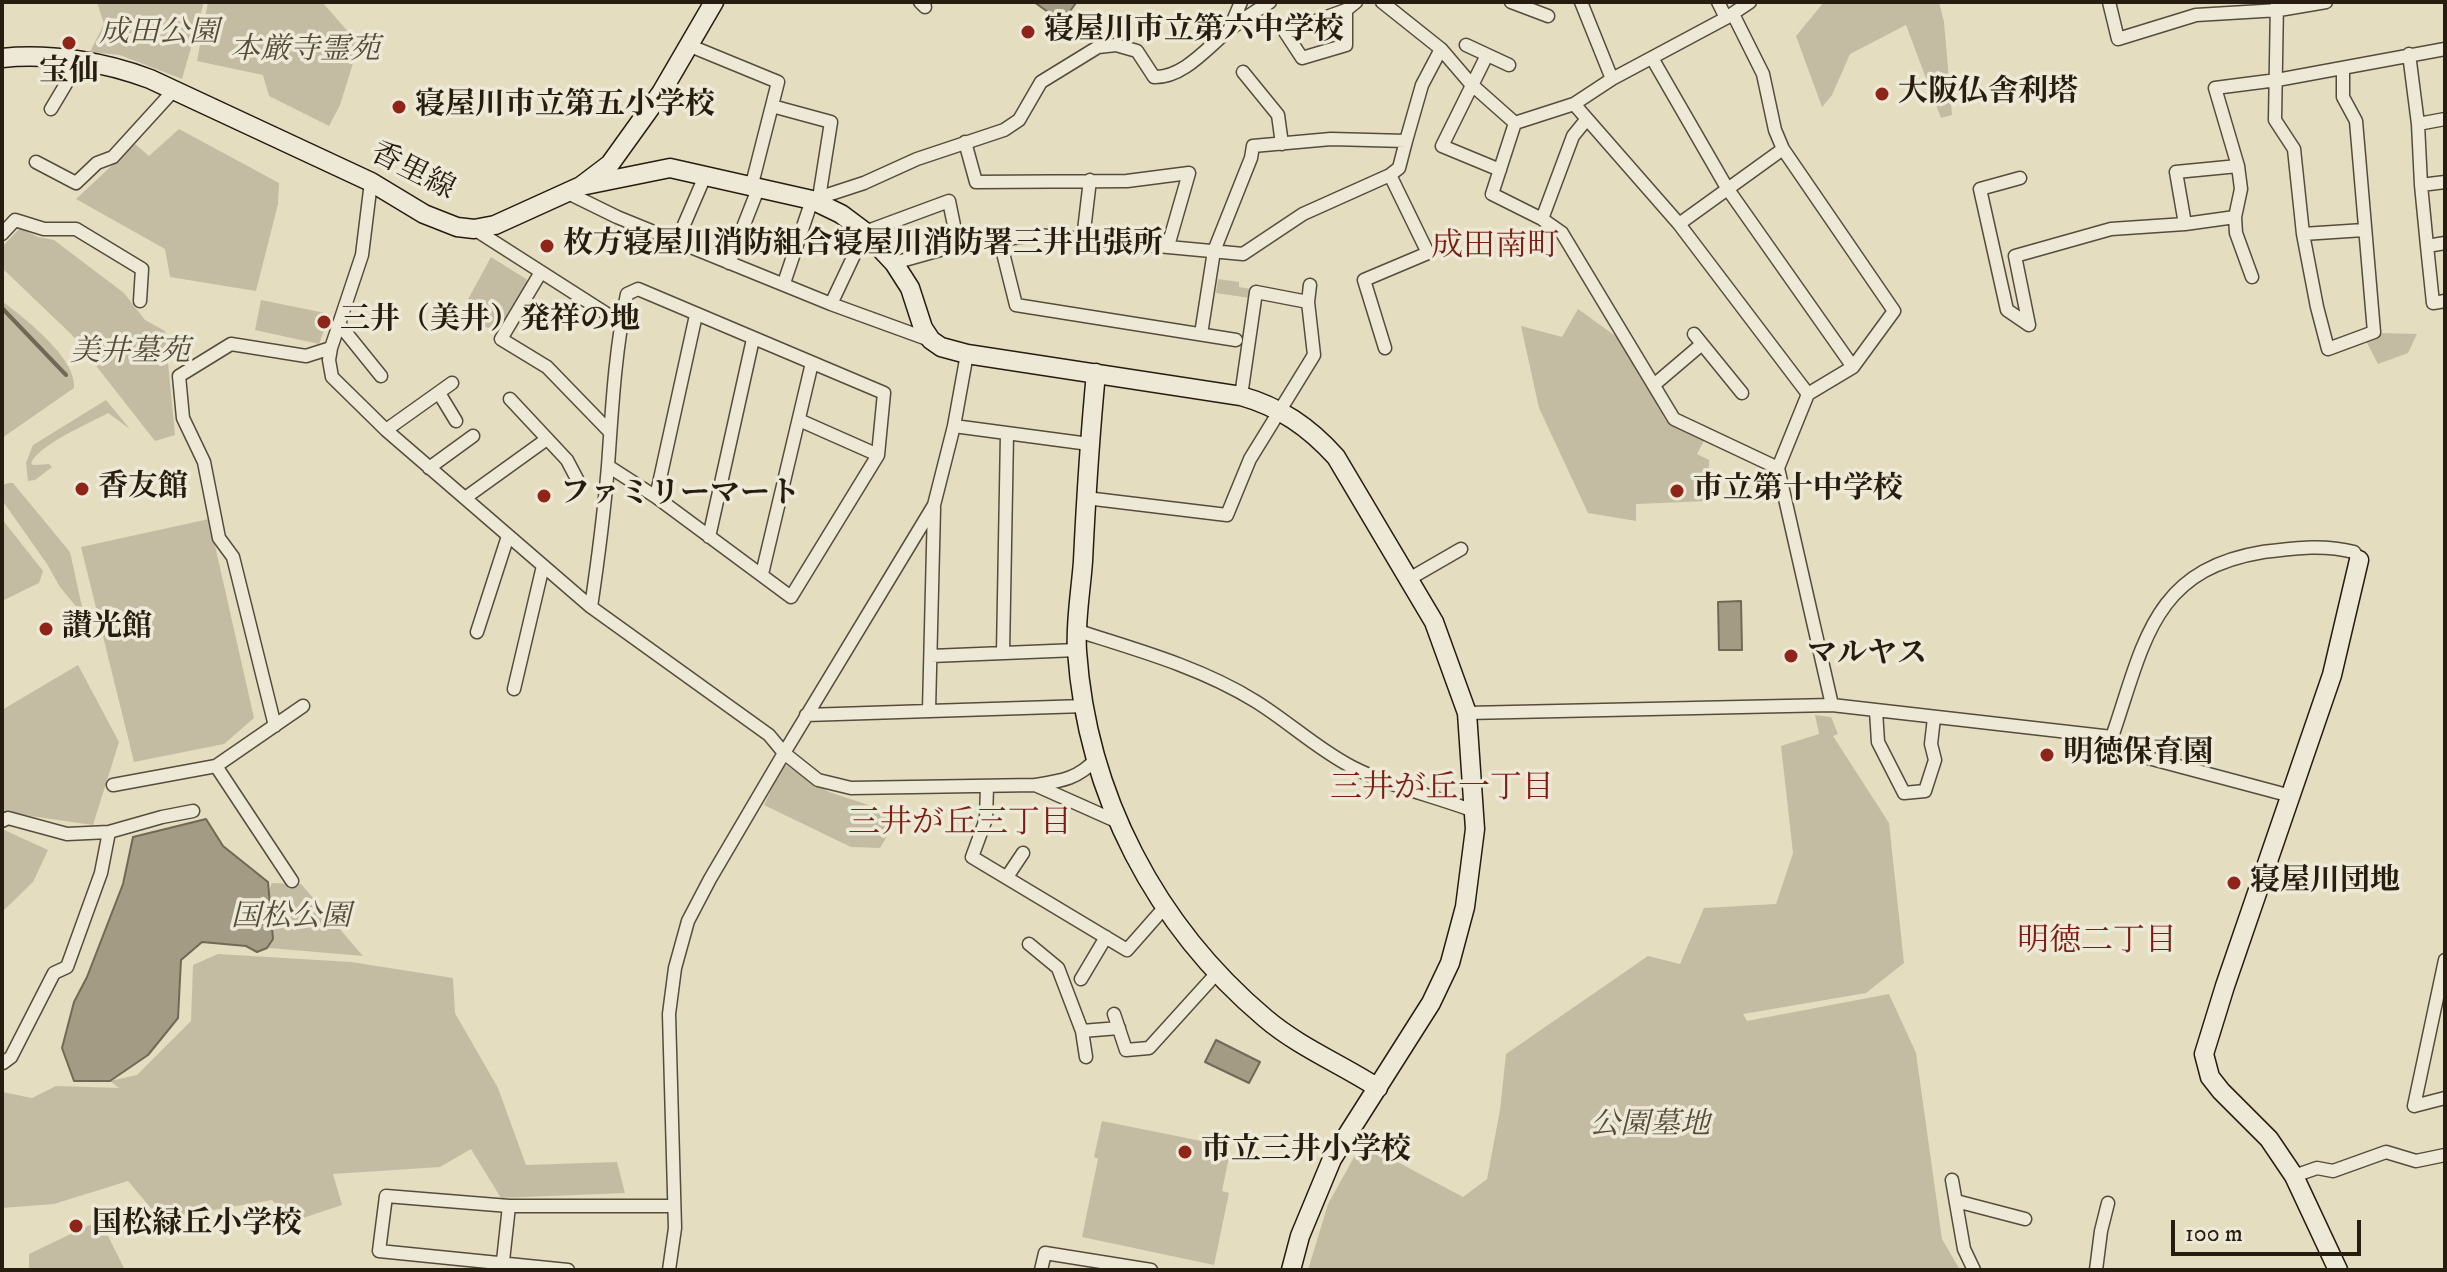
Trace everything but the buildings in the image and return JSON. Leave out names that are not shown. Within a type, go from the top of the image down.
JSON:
[{"type":"street","name":"香里線","points":[[2,58],[43,57],[119,67],[371,182],[424,214],[457,227],[474,229],[495,225],[574,189],[610,164],[631,138],[714,2]]},
{"type":"street","points":[[1230,28],[1241,2]]},
{"type":"street","points":[[816,199],[1004,130],[1019,120],[1041,82],[1098,47],[1116,45],[1137,51],[1154,77],[1163,77],[1187,66],[1230,28],[1270,2]]},
{"type":"street","points":[[1382,2],[1441,49],[1471,84],[1515,123]]},
{"type":"street","points":[[1511,2],[1548,16]]},
{"type":"street","points":[[1718,2],[1763,74],[1775,130],[1783,149],[1894,311],[1853,367],[1808,394],[1778,468],[1832,705]]},
{"type":"street","points":[[1515,123],[1574,104],[1612,79],[1750,2]]},
{"type":"street","points":[[2109,2],[2118,39],[2196,15],[2326,2]]},
{"type":"street","points":[[1586,4],[1612,79]]},
{"type":"street","points":[[1351,6],[1346,45],[1302,58],[1285,32],[1351,6]]},
{"type":"street","points":[[2278,6],[2275,120],[2294,149],[2303,234],[2328,349],[2374,332],[2356,121],[2343,97],[2343,68]]},
{"type":"street","points":[[688,45],[778,82],[755,188],[729,263]]},
{"type":"street","points":[[1466,45],[1509,65]]},
{"type":"street","points":[[894,263],[958,245],[1037,235],[1243,254],[1303,214],[1390,175],[1399,168],[1422,85],[1441,49]]},
{"type":"street","points":[[2252,277],[2236,233],[2235,217],[2241,189],[2238,166],[2215,88],[2277,80],[2445,49]]},
{"type":"street","points":[[2409,54],[2433,303],[2445,301]]},
{"type":"street","points":[[1487,55],[1442,146],[1500,170]]},
{"type":"street","points":[[1652,58],[1727,188],[1853,367]]},
{"type":"street","points":[[51,109],[79,62]]},
{"type":"street","points":[[1243,72],[1278,115],[1282,144]]},
{"type":"street","points":[[36,162],[76,183],[97,163],[113,157],[174,90]]},
{"type":"street","points":[[1574,104],[1679,224],[1808,394]]},
{"type":"street","points":[[772,106],[831,122],[816,199],[784,283]]},
{"type":"street","points":[[2418,124],[2445,119]]},
{"type":"street","points":[[1542,219],[1573,136],[1586,120]]},
{"type":"street","points":[[1515,123],[1492,194],[1542,219],[1562,233],[1674,419],[1778,468]]},
{"type":"street","points":[[1201,334],[1214,251],[1253,146],[1331,139],[1406,141]]},
{"type":"street","points":[[965,142],[976,182],[1127,181],[1189,173],[1168,246]]},
{"type":"street","points":[[1679,224],[1783,149]]},
{"type":"street","points":[[2185,224],[2176,172],[2238,166]]},
{"type":"street","points":[[574,189],[670,168],[816,199],[865,232],[894,263],[910,288],[923,328],[931,340]]},
{"type":"street","points":[[1385,348],[1364,280],[1428,253],[1390,175]]},
{"type":"street","points":[[677,241],[705,176]]},
{"type":"street","points":[[2020,178],[1980,189],[2007,310],[2029,325],[2015,256],[2111,229],[2235,217]]},
{"type":"street","points":[[1083,239],[1090,180]]},
{"type":"street","points":[[371,182],[362,255],[331,348],[329,360],[332,377],[386,430],[591,607],[769,735],[784,753],[818,780],[851,788],[1035,785],[1081,775],[1096,759]]},
{"type":"street","points":[[2421,185],[2445,182]]},
{"type":"street","points":[[574,189],[617,217],[831,304],[931,340],[941,347],[967,354],[1241,396],[1262,402],[1315,434],[1336,457],[1434,622],[1467,713],[1475,829],[1468,893],[1450,963],[1418,1026],[1327,1170],[1300,1236],[1291,1270]]},
{"type":"street","points":[[831,304],[865,232],[949,201],[958,245]]},
{"type":"street","points":[[2,234],[15,220],[44,229],[76,229],[100,250],[142,269],[145,295]]},
{"type":"street","points":[[474,229],[621,323]]},
{"type":"street","points":[[2303,234],[2364,230]]},
{"type":"street","points":[[1000,241],[1016,305],[1236,340]]},
{"type":"street","points":[[2427,246],[2445,243]]},
{"type":"street","points":[[541,272],[501,339],[547,367],[610,432]]},
{"type":"street","points":[[1086,498],[1227,515],[1250,459],[1314,355],[1308,302],[1310,285]]},
{"type":"street","points":[[591,607],[621,323],[627,294],[638,289],[884,393],[878,455],[791,597],[656,497],[608,466]]},
{"type":"street","points":[[1241,396],[1256,292],[1308,302]]},
{"type":"street","points":[[656,497],[696,315]]},
{"type":"street","points":[[339,324],[381,376]]},
{"type":"street","points":[[709,537],[753,339]]},
{"type":"street","points":[[1655,384],[1698,339],[1742,393]]},
{"type":"street","points":[[275,726],[233,557],[219,538],[204,462],[183,418],[179,376],[231,344],[306,356],[331,348]]},
{"type":"street","points":[[929,710],[934,505],[954,426],[967,354]]},
{"type":"street","points":[[762,574],[812,363]]},
{"type":"street","points":[[1096,373],[1077,640],[1085,706],[1096,759],[1118,822],[1164,908],[1216,974],[1268,1021],[1378,1088]]},
{"type":"street","points":[[386,430],[452,383]]},
{"type":"street","points":[[439,393],[456,421]]},
{"type":"street","points":[[510,399],[567,460],[577,479]]},
{"type":"street","points":[[799,420],[878,455]]},
{"type":"street","points":[[954,426],[1089,444]]},
{"type":"street","points":[[1003,653],[1007,434]]},
{"type":"street","points":[[429,468],[473,436]]},
{"type":"street","points":[[465,498],[547,439]]},
{"type":"street","points":[[669,1270],[675,1228],[669,1014],[675,968],[688,921],[806,715],[934,505]]},
{"type":"street","points":[[477,632],[508,536]]},
{"type":"street","points":[[2291,796],[2107,747],[2155,620],[2180,588],[2197,573],[2239,557],[2299,547],[2333,546],[2354,552],[2359,560],[2332,675],[2204,1054],[2210,1077],[2269,1139],[2294,1176],[2338,1270]]},
{"type":"street","points":[[1409,579],[1461,549]]},
{"type":"street","points":[[514,689],[543,566]]},
{"type":"street","points":[[931,656],[1003,653],[1077,640],[1146,652],[1223,684],[1254,701],[1321,750],[1356,769],[1474,811]]},
{"type":"street","points":[[1467,713],[1832,705],[2112,737]]},
{"type":"street","points":[[113,785],[216,766],[303,706]]},
{"type":"street","points":[[806,715],[1085,706]]},
{"type":"street","points":[[1876,711],[1878,742],[1904,793],[1925,791],[1935,760],[1931,744],[1934,718]]},
{"type":"street","points":[[216,766],[292,881]]},
{"type":"street","points":[[1035,785],[1118,822]]},
{"type":"street","points":[[987,786],[986,819],[972,857],[1127,950],[1164,908]]},
{"type":"street","points":[[2,821],[8,818],[67,834],[109,832],[193,811]]},
{"type":"street","points":[[2,1061],[11,1057],[54,973],[67,967],[101,873],[109,832]]},
{"type":"street","points":[[1007,877],[1023,853]]},
{"type":"street","points":[[1081,979],[1106,937]]},
{"type":"street","points":[[1029,944],[1058,968],[1082,1031],[1086,1057]]},
{"type":"street","points":[[2444,968],[2414,1106],[2445,1098]]},
{"type":"street","points":[[1114,1014],[1126,1050],[1149,1048],[1216,974]]},
{"type":"street","points":[[1082,1031],[1119,1028]]},
{"type":"street","points":[[2294,1176],[2317,1168],[2333,1171],[2386,1152],[2416,1161],[2445,1155]]},
{"type":"street","points":[[1952,1180],[1964,1249],[1974,1270]]},
{"type":"street","points":[[568,1270],[502,1267],[379,1251],[386,1196],[509,1206],[673,1206]]},
{"type":"street","points":[[1956,1201],[2025,1219]]},
{"type":"street","points":[[2096,1270],[2108,1203]]},
{"type":"street","points":[[502,1267],[509,1206]]},
{"type":"street","points":[[1041,1270],[1045,1253],[1151,1270]]},
{"type":"green space","name":"成田公園","points":[[97,2],[204,2],[182,79],[120,55],[90,52],[104,24]]},
{"type":"green space","name":"本厳寺霊苑","points":[[208,2],[322,2],[359,44],[340,105],[329,126],[269,96],[263,75],[197,61]]},
{"type":"green space","points":[[1824,2],[1939,2],[1944,22],[1952,115],[1941,118],[1906,25],[1850,54],[1832,95],[1822,107],[1796,36]]},
{"type":"green space","points":[[179,129],[279,183],[278,204],[256,291],[170,277],[165,249],[76,199],[135,144],[149,156]]},
{"type":"green space","name":"美井墓苑","points":[[20,228],[38,237],[54,240],[124,293],[145,320],[165,331],[175,435],[155,441],[72,335],[2,268],[2,247]]},
{"type":"green space","points":[[491,257],[528,283],[502,329],[494,331],[460,314]]},
{"type":"green space","points":[[1218,279],[1239,282],[1239,287],[1251,289],[1250,298],[1216,293]]},
{"type":"green space","points":[[261,300],[330,314],[319,344],[255,330]]},
{"type":"green space","points":[[2,301],[58,352],[73,376],[74,388],[2,438],[2,309],[66,375],[2,306]]},
{"type":"green space","points":[[1578,309],[1621,340],[1666,421],[1705,439],[1697,454],[1709,460],[1708,501],[1636,504],[1636,521],[1588,513],[1539,408],[1521,326],[1562,337]]},
{"type":"green space","points":[[2379,333],[2417,334],[2408,353],[2378,364],[2365,339]]},
{"type":"green space","points":[[106,400],[130,429],[108,413],[44,449],[31,463],[52,467],[35,480],[28,481],[26,463],[33,445]]},
{"type":"green space","points":[[13,483],[70,552],[84,616],[60,587],[2,500],[3,485]]},
{"type":"green space","points":[[2,519],[43,571],[39,583],[4,600],[2,599]]},
{"type":"green space","points":[[209,519],[254,718],[224,744],[134,762],[81,547]]},
{"type":"green space","points":[[78,665],[119,742],[93,825],[2,812],[2,710]]},
{"type":"green space","name":"公園墓地","points":[[1815,715],[1831,717],[1838,734],[1833,736],[1889,823],[1904,963],[1866,993],[1743,1014],[1747,1021],[1889,994],[1916,1053],[1942,1239],[1960,1270],[1308,1270],[1328,1204],[1358,1150],[1390,1158],[1463,1197],[1487,1179],[1500,1110],[1506,1054],[1648,956],[1680,964],[1704,908],[1776,904],[1793,853],[1781,746],[1819,734]]},
{"type":"green space","points":[[784,764],[829,792],[899,815],[880,848],[851,847],[764,805]]},
{"type":"green space","points":[[2,829],[48,850],[33,882],[2,912]]},
{"type":"green space","name":"国松公園","points":[[272,883],[301,884],[363,956],[246,946]]},
{"type":"green space","points":[[218,954],[351,962],[453,978],[455,1013],[498,1088],[526,1165],[617,1162],[625,1193],[501,1198],[471,1149],[440,1167],[333,1174],[342,1205],[291,1222],[272,1200],[160,1219],[128,1181],[54,1204],[2,1208],[2,1092],[32,1098],[56,1086],[119,1088],[110,1081],[137,1075],[191,1021],[193,965]]},
{"type":"green space","points":[[1102,1121],[1231,1147],[1222,1191],[1229,1193],[1214,1265],[1082,1237],[1098,1159],[1094,1157]]},
{"type":"green space","points":[[100,1220],[125,1270],[29,1270],[29,1254]]},
{"type":"shaded area","points":[[1034,2],[1074,2],[1076,3],[1062,22]]},
{"type":"shaded area","points":[[1741,601],[1742,650],[1719,650],[1718,602]]},
{"type":"shaded area","points":[[206,819],[223,846],[268,882],[273,939],[267,948],[257,952],[246,946],[202,942],[181,960],[178,1018],[148,1055],[110,1081],[74,1081],[62,1048],[74,1002],[87,977],[123,884],[133,837]]},
{"type":"shaded area","points":[[1216,1040],[1260,1062],[1249,1083],[1205,1062]]},
{"type":"waterway","points":[[2,308],[66,375]]},
{"type":"place","name":"寝屋川市立第六中学校","points":[[1028,32]]},
{"type":"place","name":"宝仙","points":[[69,43]]},
{"type":"place","name":"大阪仏舎利塔","points":[[1882,94]]},
{"type":"place","name":"寝屋川市立第五小学校","points":[[399,107]]},
{"type":"place","name":"枚方寝屋川消防組合寝屋川消防署三井出張所","points":[[547,246]]},
{"type":"place","name":"三井（美井）発祥の地","points":[[324,322]]},
{"type":"place","name":"香友館","points":[[82,489]]},
{"type":"place","name":"市立第十中学校","points":[[1677,491]]},
{"type":"place","name":"ファミリーマート","points":[[544,496]]},
{"type":"place","name":"讃光館","points":[[46,629]]},
{"type":"place","name":"マルヤス","points":[[1791,656]]},
{"type":"place","name":"明徳保育園","points":[[2047,755]]},
{"type":"place","name":"寝屋川団地","points":[[2234,883]]},
{"type":"place","name":"市立三井小学校","points":[[1185,1152]]},
{"type":"place","name":"国松緑丘小学校","points":[[76,1226]]},
{"type":"district","name":"成田南町","points":[[1495,248]]},
{"type":"district","name":"三井が丘一丁目","points":[[1442,790]]},
{"type":"district","name":"三井が丘三丁目","points":[[960,825]]},
{"type":"district","name":"明徳二丁目","points":[[2097,943]]}]
